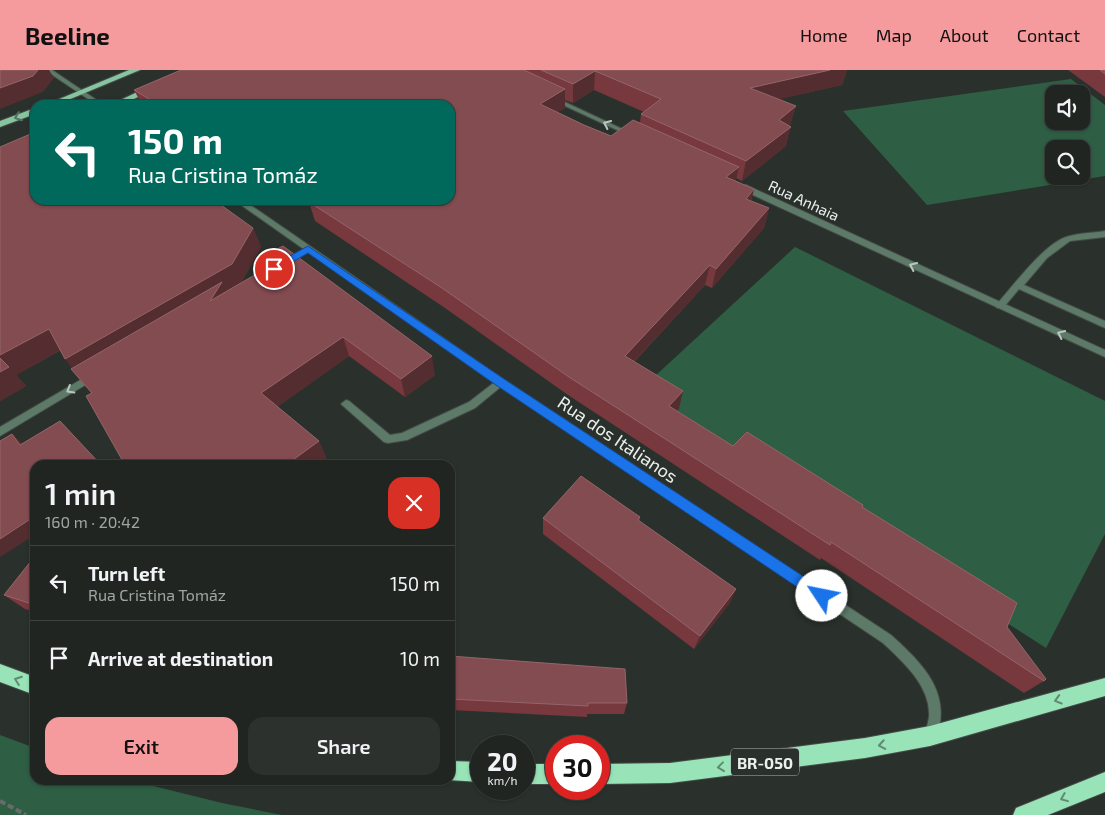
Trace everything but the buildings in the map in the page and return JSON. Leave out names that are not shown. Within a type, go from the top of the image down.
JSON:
[{"type":"highway","points":[[0,673],[30,684]]},
{"type":"highway","name":"BR-050","points":[[610,774],[670,773],[846,751],[930,736],[1105,687]]},
{"type":"highway","points":[[455,771],[470,772]]},
{"type":"highway","points":[[1023,815],[1105,782]]},
{"type":"main road","points":[[62,100],[136,70]]},
{"type":"main road","points":[[126,100],[156,88]]},
{"type":"main road","points":[[0,124],[30,113]]},
{"type":"street","points":[[48,70],[94,100]]},
{"type":"street","points":[[545,95],[643,140]]},
{"type":"street","name":"Rua Anhaia","points":[[732,182],[1105,354]]},
{"type":"street","name":"Rua dos Italianos","points":[[244,205],[304,251],[887,639],[915,665],[931,692],[936,715],[930,736]]},
{"type":"street","points":[[1000,306],[1044,256],[1068,239],[1105,234]]},
{"type":"street","points":[[1017,285],[1105,325]]},
{"type":"street","points":[[0,432],[103,371]]},
{"type":"street","points":[[346,404],[388,439],[404,437],[472,405],[500,382]]},
{"type":"path","points":[[0,801],[26,815]]},
{"type":"green space","points":[[1071,79],[1079,85],[1045,85],[1045,130],[1090,130],[1090,94],[1105,105],[1105,176],[1090,178],[1090,140],[1045,140],[1045,185],[1050,185],[927,205],[843,111]]},
{"type":"green space","points":[[795,247],[1105,401],[1105,534],[1046,648],[642,388]]},
{"type":"green space","points":[[0,735],[30,746],[30,785],[149,785],[222,803],[282,815],[0,815]]},
{"type":"route","points":[[274,269],[308,249],[500,382],[822,596]]}]
